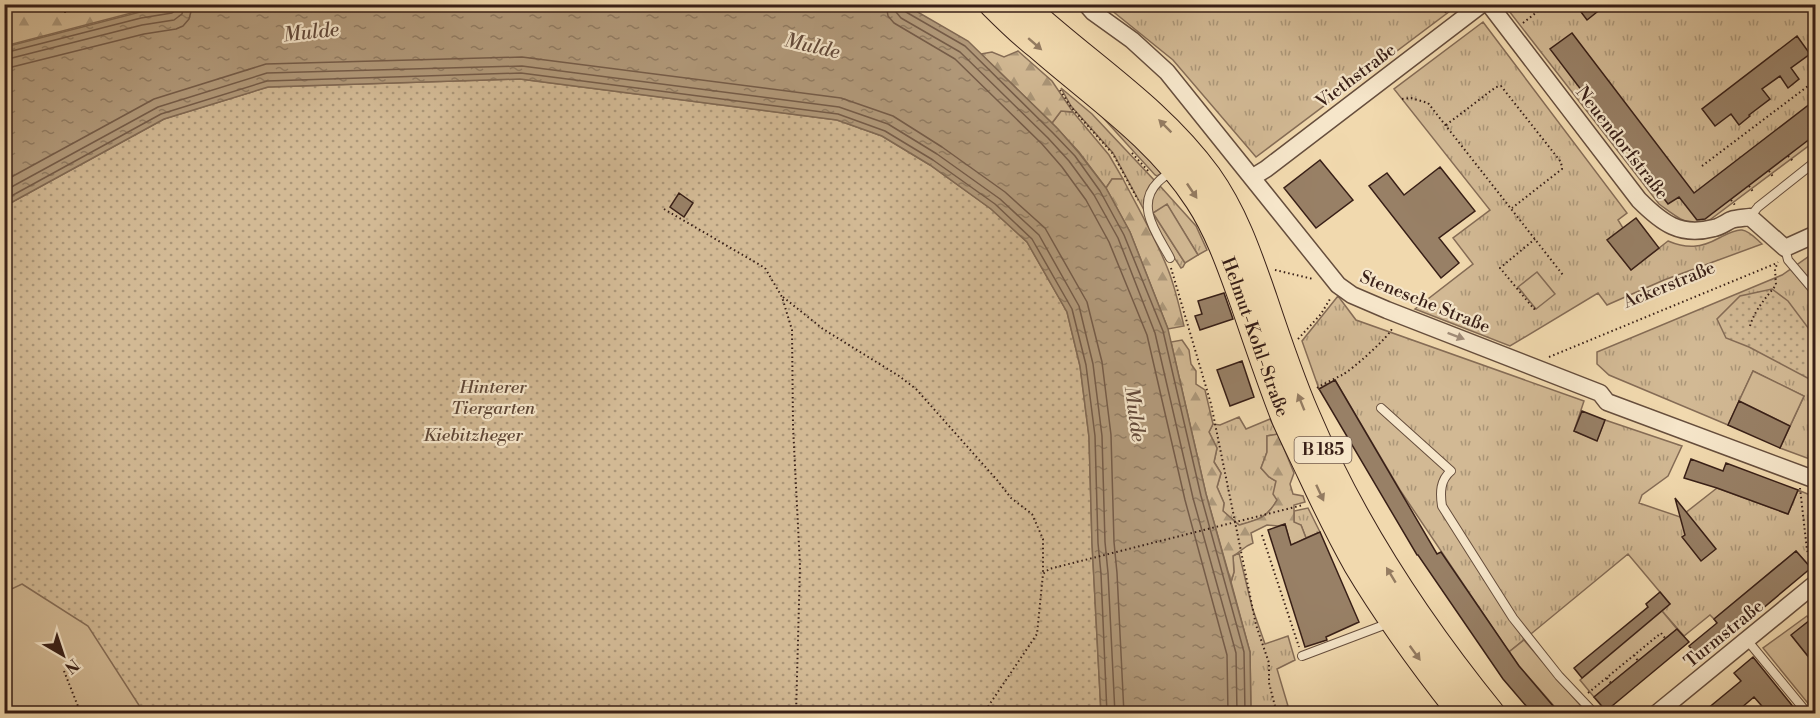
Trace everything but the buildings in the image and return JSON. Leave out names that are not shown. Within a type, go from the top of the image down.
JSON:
[{"type":"main road","name":"Helmut-Kohl-Straße","points":[[992,4],[1039,48],[1130,122],[1158,150],[1166,175],[1200,202],[1230,263],[1282,412],[1322,498],[1357,565],[1392,620],[1461,714]]},
{"type":"main road","name":"Helmut-Kohl-Straße","points":[[1022,4],[1163,124],[1190,153],[1208,177],[1228,208],[1242,237],[1288,368],[1328,462],[1393,578],[1423,624],[1492,714]]},
{"type":"street","name":"Stenesche Straße","points":[[1086,4],[1093,12],[1132,40],[1167,72],[1338,285],[1352,295],[1600,393],[1607,402],[1815,480]]},
{"type":"street","name":"Viethstraße","points":[[1253,177],[1266,170],[1482,4]]},
{"type":"street","name":"Neuendorfstraße","points":[[1489,4],[1639,200],[1654,216],[1670,227],[1696,232],[1717,228],[1732,220],[1750,217]]},
{"type":"street","points":[[1750,217],[1782,255],[1815,234]]},
{"type":"street","name":"Turmstraße","points":[[1656,714],[1815,583]]},
{"type":"lane","points":[[1750,217],[1776,191],[1815,162]]},
{"type":"lane","points":[[1166,175],[1152,189],[1146,211],[1170,258]]},
{"type":"lane","points":[[1782,255],[1815,293]]},
{"type":"lane","points":[[1381,408],[1451,471],[1445,476],[1440,492],[1442,506],[1513,618],[1559,676],[1595,714]]},
{"type":"lane","points":[[1302,656],[1357,640],[1392,620]]},
{"type":"lane","points":[[1747,640],[1808,714]]},
{"type":"path","points":[[65,13],[66,4]]},
{"type":"path","points":[[1440,4],[1449,17]]},
{"type":"path","points":[[1511,32],[1547,4]]},
{"type":"path","points":[[1810,4],[1815,12]]},
{"type":"path","points":[[1702,166],[1815,80]]},
{"type":"path","points":[[1060,85],[1061,92],[1071,107],[1113,154],[1143,212],[1149,219]]},
{"type":"path","points":[[1446,125],[1496,87],[1501,86],[1561,162],[1562,169],[1511,209]]},
{"type":"path","points":[[1402,99],[1412,98],[1428,103],[1563,275]]},
{"type":"path","points":[[1808,141],[1813,148]]},
{"type":"path","points":[[1129,150],[1166,175]]},
{"type":"path","points":[[1788,156],[1794,162]]},
{"type":"path","points":[[1769,171],[1774,178]]},
{"type":"path","points":[[1749,186],[1755,193]]},
{"type":"path","points":[[664,208],[765,268],[782,297],[792,330],[793,426],[800,566],[796,714]]},
{"type":"path","points":[[1535,239],[1500,268],[1535,308]]},
{"type":"path","points":[[1750,326],[1753,316],[1767,294],[1776,285],[1775,269],[1782,255]]},
{"type":"path","name":"Ackerstraße","points":[[1529,365],[1782,255]]},
{"type":"path","points":[[1170,258],[1170,266],[1211,405],[1256,625],[1269,663],[1269,683],[1277,714]]},
{"type":"path","points":[[1274,270],[1338,285],[1321,314],[1299,339]]},
{"type":"path","points":[[782,297],[823,330],[899,376],[916,389],[1011,498],[1032,514],[1042,539],[1043,574],[1037,634],[983,714]]},
{"type":"path","points":[[1311,391],[1342,375],[1389,336],[1394,329],[1394,313]]},
{"type":"path","points":[[1799,474],[1807,550],[1815,583]]},
{"type":"path","points":[[1043,574],[1049,568],[1311,503],[1322,498]]},
{"type":"path","points":[[1262,535],[1302,656]]},
{"type":"path","points":[[1581,699],[1661,633],[1665,638]]},
{"type":"path","points":[[1634,656],[1638,661]]},
{"type":"path","points":[[64,671],[81,714]]},
{"type":"path","points":[[1607,678],[1611,683]]},
{"type":"green space","points":[[80,5],[181,5],[139,11],[5,46],[5,12]]},
{"type":"green space","points":[[1105,5],[1458,5],[1256,157],[1173,60]]},
{"type":"green space","points":[[1509,5],[1815,5],[1815,141],[1703,225],[1685,221],[1659,204],[1509,11]]},
{"type":"green space","points":[[1483,22],[1627,213],[1618,220],[1623,228],[1608,240],[1631,270],[1668,241],[1688,246],[1700,245],[1733,231],[1742,230],[1762,244],[1664,280],[1607,305],[1598,293],[1510,346],[1415,309],[1473,264],[1453,238],[1490,210],[1394,89]]},
{"type":"green space","points":[[1018,51],[1052,81],[1073,112],[1061,111],[1052,123],[981,54],[992,52],[1004,57]]},
{"type":"green space","name":"Hinterer Tiergarten","points":[[520,79],[837,120],[882,136],[930,165],[991,209],[1027,242],[1067,312],[1080,366],[1089,437],[1101,713],[5,714],[5,206],[164,119],[268,87]]},
{"type":"green space","points":[[1061,88],[1092,114],[1154,180],[1144,200],[1144,210],[1113,153],[1071,106]]},
{"type":"green space","points":[[1096,110],[1142,150],[1162,173],[1155,175]]},
{"type":"green space","points":[[1061,111],[1073,112],[1109,155],[1123,179],[1112,179],[1106,188],[1079,152],[1052,123]]},
{"type":"green space","points":[[1112,179],[1123,179],[1152,234],[1170,274],[1184,326],[1168,329],[1130,232],[1106,188]]},
{"type":"green space","points":[[1160,186],[1196,226],[1207,250],[1198,255],[1167,205],[1153,213],[1185,263],[1181,268],[1159,233],[1150,212],[1152,198]]},
{"type":"green space","points":[[1167,204],[1198,255],[1185,263],[1153,213]]},
{"type":"green space","points":[[1815,252],[1815,461],[1780,448],[1804,396],[1753,371],[1728,425],[1609,375],[1597,364],[1597,352],[1782,275]]},
{"type":"green space","points":[[1537,272],[1555,294],[1536,309],[1518,287]]},
{"type":"green space","points":[[1772,289],[1788,301],[1815,337],[1815,382],[1749,347],[1726,338],[1717,319],[1740,296]]},
{"type":"green space","points":[[1338,296],[1356,320],[1584,401],[1574,431],[1597,440],[1605,420],[1682,446],[1668,476],[1642,495],[1639,503],[1680,517],[1717,488],[1788,514],[1798,490],[1815,497],[1815,564],[1811,568],[1796,551],[1714,619],[1710,615],[1684,636],[1662,611],[1670,604],[1628,554],[1509,652],[1400,490],[1335,380],[1319,389],[1302,341]]},
{"type":"green space","points":[[1182,340],[1189,350],[1191,364],[1196,371],[1196,384],[1205,390],[1213,424],[1209,432],[1217,448],[1214,462],[1221,473],[1217,487],[1224,503],[1223,511],[1239,525],[1252,522],[1270,511],[1277,500],[1273,494],[1276,481],[1261,468],[1267,452],[1267,436],[1278,434],[1294,473],[1290,484],[1293,494],[1303,496],[1305,502],[1294,505],[1294,522],[1301,525],[1306,538],[1291,546],[1285,524],[1267,525],[1251,533],[1253,543],[1233,556],[1234,572],[1231,582],[1206,494],[1171,342]]},
{"type":"green space","points":[[1753,371],[1804,396],[1790,426],[1739,401]]},
{"type":"green space","points":[[1239,417],[1246,429],[1270,419],[1278,434],[1267,436],[1267,452],[1261,468],[1276,481],[1274,494],[1277,500],[1270,511],[1261,517],[1239,525],[1223,511],[1224,503],[1217,487],[1221,473],[1214,462],[1217,448],[1209,432],[1213,424],[1220,425]]},
{"type":"green space","points":[[1308,508],[1320,532],[1306,538],[1301,525],[1294,523],[1294,511]]},
{"type":"green space","points":[[1239,553],[1252,607],[1265,644],[1288,636],[1295,660],[1277,669],[1288,706],[1274,709],[1271,713],[1251,713],[1250,652],[1231,582],[1234,572],[1233,556]]},
{"type":"green space","points":[[22,584],[88,626],[144,713],[5,713],[5,592]]},
{"type":"green space","points":[[1662,611],[1677,629],[1594,697],[1580,680]]},
{"type":"green space","points":[[1807,616],[1810,620],[1792,635],[1815,665],[1815,712],[1763,648]]},
{"type":"green space","points":[[1524,640],[1581,706],[1571,713],[1560,713],[1519,666],[1509,652]]},
{"type":"water","name":"Mulde","points":[[904,4],[968,41],[1058,129],[1079,153],[1106,188],[1130,232],[1168,329],[1206,494],[1250,652],[1251,713],[1101,713],[1089,437],[1080,366],[1067,312],[1027,242],[991,209],[930,165],[882,136],[837,120],[520,79],[268,87],[164,119],[5,206],[5,47],[140,12],[189,5]]},
{"type":"park label","name":"Kiebitzheger","points":[[473,435]]}]
